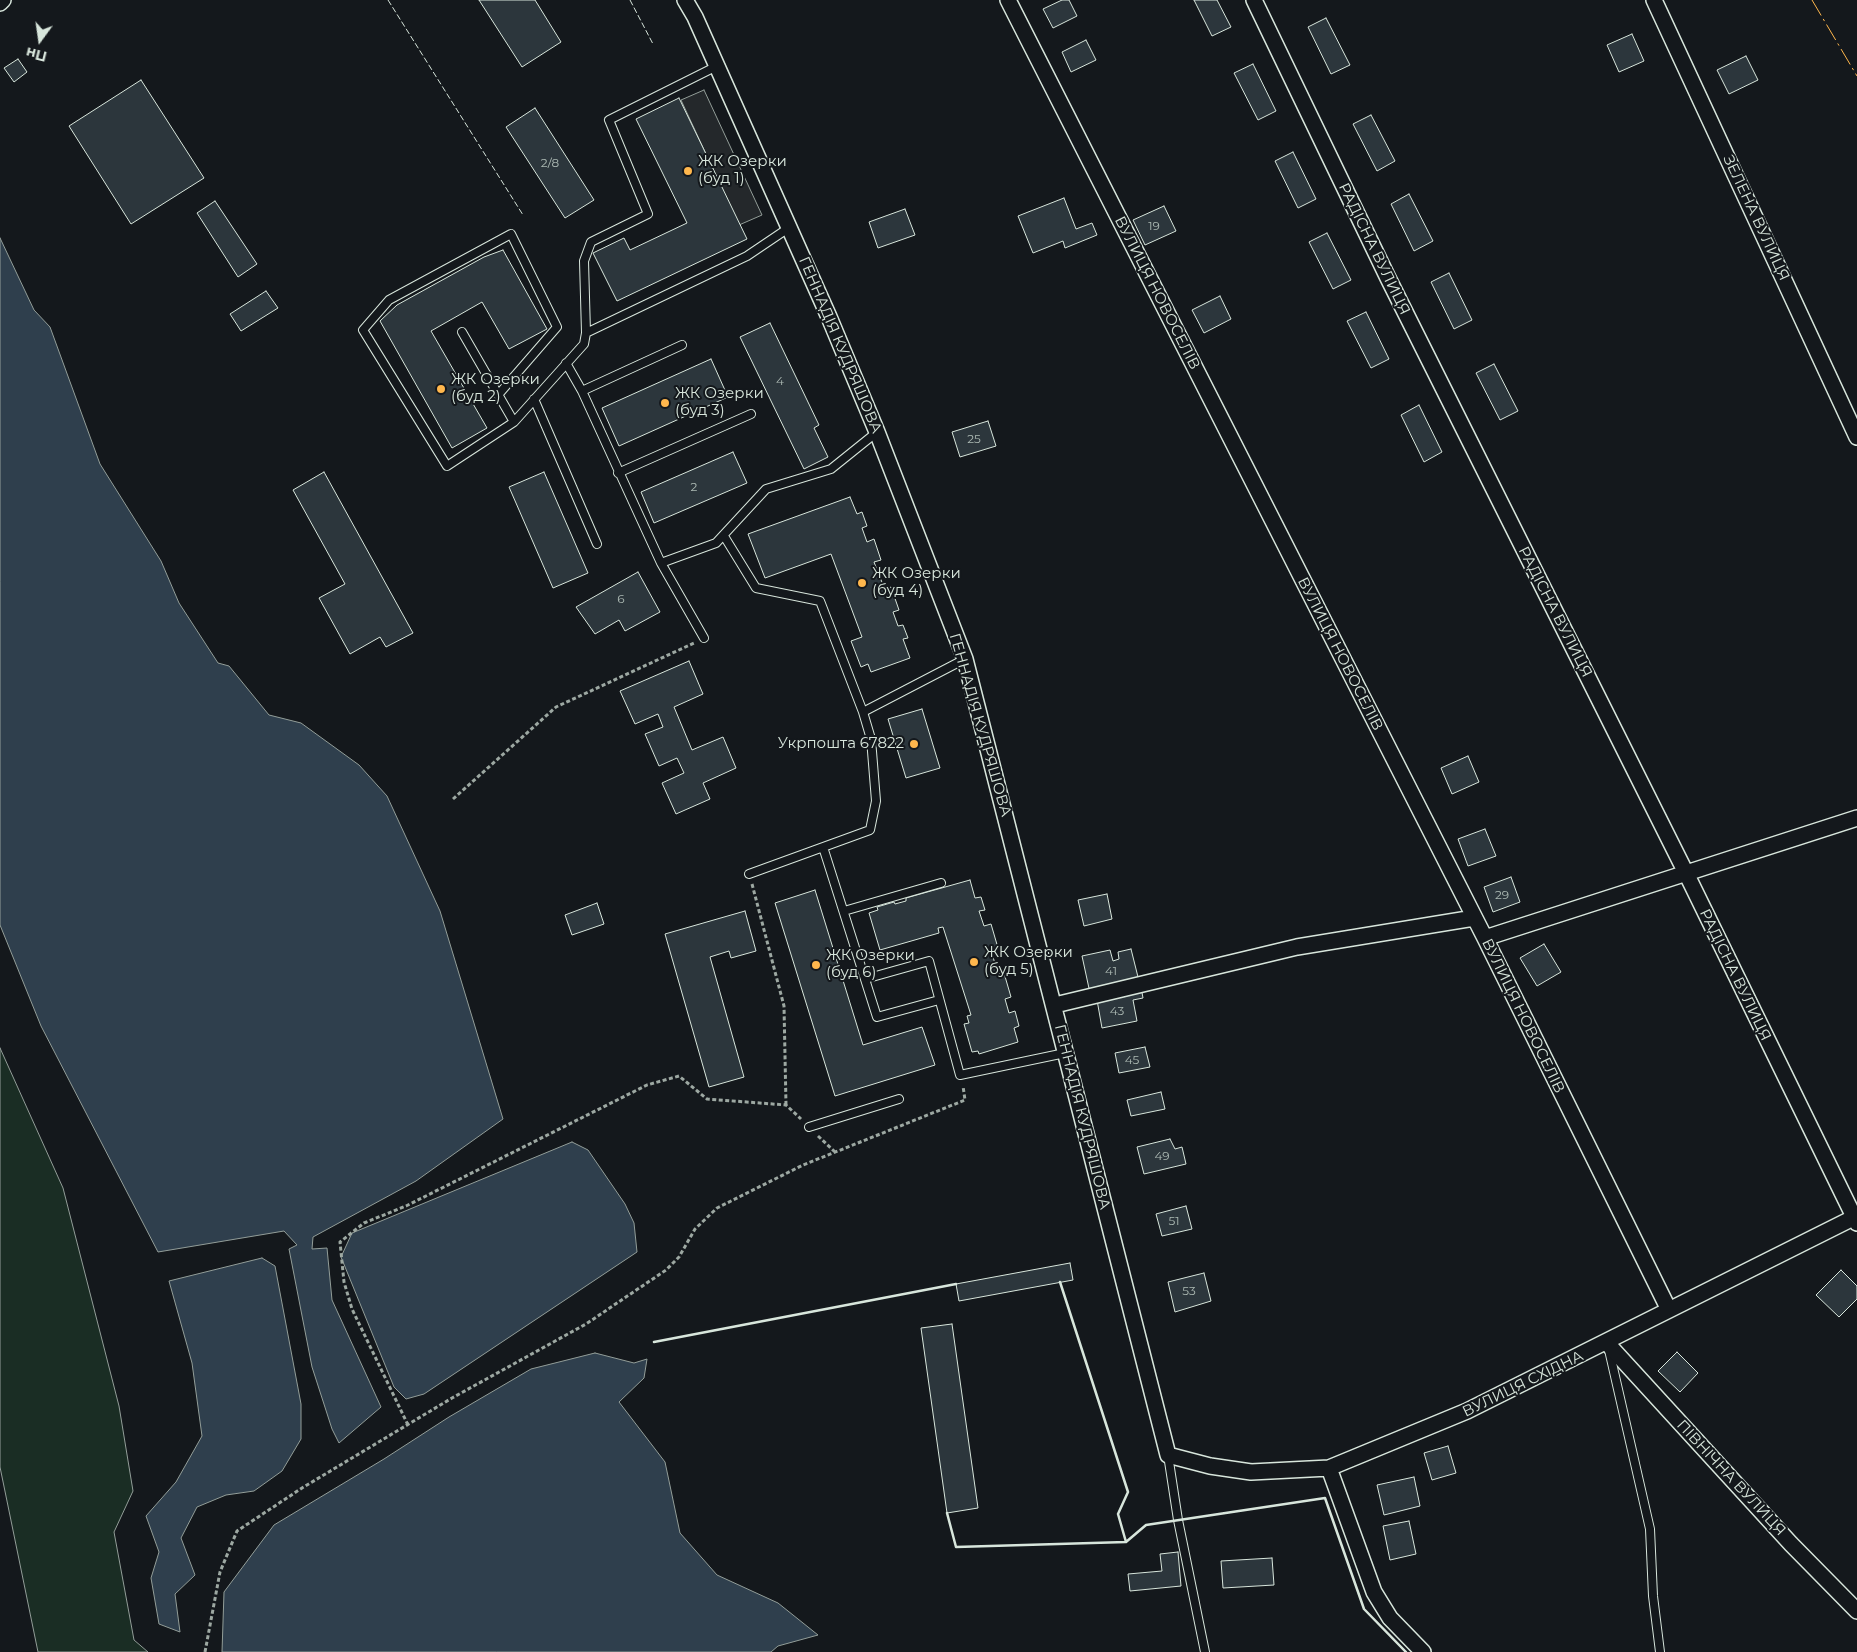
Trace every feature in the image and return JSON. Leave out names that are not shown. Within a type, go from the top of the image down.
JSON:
[{"type":"street","points":[[0,3],[3,0]]},
{"type":"street","name":"ГЕННАДІЯ КУДРЯШОВА","points":[[685,0],[695,17],[790,227],[877,432],[965,659],[1055,1005],[1065,1053],[1168,1455]]},
{"type":"street","name":"ВУЛИЦЯ НОВОСЕЛІВ","points":[[1008,0],[1485,938],[1669,1310]]},
{"type":"street","name":"РАДІСНА ВУЛИЦЯ","points":[[1254,0],[1392,287],[1856,1219]]},
{"type":"street","name":"ЗЕЛЕНА ВУЛИЦЯ","points":[[1654,0],[1857,437]]},
{"type":"street","points":[[1485,938],[1686,875],[1857,818]]},
{"type":"street","points":[[1055,1005],[1298,947],[1474,918]]},
{"type":"street","name":"ВУЛИЦЯ СХІДНА","points":[[1168,1455],[1210,1466],[1251,1472],[1329,1468],[1467,1411],[1856,1219]]},
{"type":"street","name":"ПІВНІЧНА ВУЛИЦЯ","points":[[1607,1343],[1792,1544],[1857,1611]]},
{"type":"street","points":[[1329,1468],[1377,1599],[1390,1618],[1423,1652]]},
{"type":"lane","points":[[498,395],[557,327],[511,234],[389,300],[363,330],[447,466],[514,422],[584,344],[586,333],[584,261],[591,242],[648,214],[609,120],[717,66]]},
{"type":"lane","points":[[586,333],[747,256],[790,227]]},
{"type":"lane","points":[[462,332],[514,422]]},
{"type":"lane","points":[[582,391],[682,345]]},
{"type":"lane","points":[[566,363],[582,391],[618,473],[661,563],[704,638]]},
{"type":"lane","points":[[534,399],[598,544]]},
{"type":"lane","points":[[618,473],[751,414]]},
{"type":"lane","points":[[661,563],[716,543],[766,489],[831,469],[877,432]]},
{"type":"lane","points":[[724,536],[756,588],[820,601],[863,712],[871,739],[876,801],[870,830],[749,874]]},
{"type":"lane","points":[[863,712],[965,659]]},
{"type":"lane","points":[[823,847],[877,1017],[939,1000]]},
{"type":"lane","points":[[844,910],[940,883]]},
{"type":"lane","points":[[865,979],[929,962],[960,1075],[1065,1053]]},
{"type":"lane","points":[[809,1127],[899,1099]]},
{"type":"lane","points":[[1607,1343],[1650,1529],[1653,1596],[1660,1652]]},
{"type":"lane","points":[[1168,1455],[1178,1520],[1205,1652]]},
{"type":"path","points":[[453,798],[556,707],[704,638]]},
{"type":"path","points":[[749,874],[784,1006],[786,1104]]},
{"type":"path","points":[[205,1652],[220,1572],[237,1531],[302,1488],[408,1425],[586,1324],[666,1270],[679,1257],[695,1228],[717,1208],[802,1165],[965,1100],[960,1075]]},
{"type":"path","points":[[408,1425],[352,1309],[344,1282],[340,1242],[364,1223],[406,1206],[647,1085],[679,1076],[707,1099],[786,1104],[835,1152]]},
{"type":"green space","points":[[0,1048],[63,1188],[119,1406],[133,1491],[114,1532],[134,1640],[148,1652],[38,1652],[0,1467]]},
{"type":"shaded area","points":[[704,90],[762,215],[739,225],[681,100]]},
{"type":"water","points":[[0,238],[34,310],[50,327],[100,464],[161,561],[179,603],[218,663],[229,666],[269,715],[301,723],[359,765],[387,796],[440,911],[503,1119],[416,1181],[313,1237],[312,1249],[327,1248],[332,1300],[381,1407],[339,1443],[332,1429],[312,1367],[289,1249],[297,1245],[284,1231],[158,1252],[41,1026],[0,925]]},
{"type":"water","points":[[572,1142],[588,1150],[625,1204],[634,1223],[637,1252],[424,1394],[406,1399],[394,1387],[341,1257],[352,1233]]},
{"type":"water","points":[[262,1258],[275,1266],[301,1404],[301,1439],[282,1471],[254,1491],[226,1495],[197,1507],[181,1538],[195,1575],[175,1594],[180,1632],[159,1624],[151,1578],[159,1552],[146,1516],[176,1482],[202,1436],[192,1363],[169,1281]]},
{"type":"water","points":[[595,1353],[634,1363],[647,1359],[644,1378],[619,1402],[665,1462],[680,1533],[717,1575],[778,1603],[818,1635],[778,1646],[771,1652],[222,1652],[224,1592],[274,1525],[384,1459],[449,1417],[531,1369]]},
{"type":"building","points":[[479,0],[535,0],[561,42],[522,67]]},
{"type":"building","points":[[1062,0],[1069,0],[1077,16],[1053,28],[1043,9]]},
{"type":"building","points":[[1194,0],[1217,0],[1231,27],[1212,36]]},
{"type":"building","points":[[1326,18],[1350,65],[1331,74],[1308,27]]},
{"type":"building","points":[[1632,34],[1644,61],[1619,72],[1607,45]]},
{"type":"building","points":[[1086,40],[1096,60],[1071,72],[1062,52]]},
{"type":"building","points":[[1746,56],[1758,80],[1729,94],[1717,70]]},
{"type":"building","points":[[18,59],[27,72],[14,82],[4,68]]},
{"type":"building","points":[[1253,64],[1276,111],[1258,120],[1234,73]]},
{"type":"building","points":[[141,80],[204,178],[131,224],[69,126]]},
{"type":"building","name":"ЖК Озерки (буд 1)","points":[[679,98],[747,239],[617,301],[593,253],[624,238],[630,250],[687,223],[636,119]]},
{"type":"building","points":[[535,108],[594,200],[565,218],[506,127]]},
{"type":"building","points":[[1371,115],[1395,161],[1377,171],[1353,124]]},
{"type":"building","points":[[1293,152],[1316,199],[1298,208],[1275,161]]},
{"type":"building","points":[[1409,194],[1433,241],[1414,251],[1391,204]]},
{"type":"building","points":[[1064,198],[1076,229],[1092,223],[1097,235],[1065,248],[1063,241],[1033,253],[1018,216]]},
{"type":"building","points":[[215,201],[257,264],[238,277],[197,213]]},
{"type":"building","points":[[1164,206],[1176,231],[1145,245],[1133,220]]},
{"type":"building","points":[[905,209],[915,235],[878,248],[869,222]]},
{"type":"building","points":[[1327,233],[1351,280],[1333,289],[1309,242]]},
{"type":"building","name":"ЖК Озерки (буд 2)","points":[[503,250],[547,329],[509,349],[482,302],[431,331],[487,428],[452,448],[380,321],[397,305],[484,257]]},
{"type":"building","points":[[1449,273],[1472,320],[1454,329],[1431,282]]},
{"type":"building","points":[[266,291],[278,308],[241,331],[230,314]]},
{"type":"building","points":[[1220,296],[1231,319],[1204,333],[1192,310]]},
{"type":"building","points":[[1366,312],[1389,359],[1371,368],[1347,321]]},
{"type":"building","points":[[770,323],[819,425],[814,428],[828,457],[804,469],[740,337]]},
{"type":"building","name":"ЖК Озерки (буд 3)","points":[[711,359],[728,397],[619,446],[602,408]]},
{"type":"building","points":[[1494,364],[1518,411],[1500,420],[1476,373]]},
{"type":"building","points":[[1419,405],[1442,452],[1424,462],[1401,415]]},
{"type":"building","points":[[988,421],[996,446],[960,457],[952,432]]},
{"type":"building","points":[[733,452],[747,483],[654,523],[641,492]]},
{"type":"building","points":[[324,472],[413,633],[386,647],[380,637],[350,654],[319,598],[345,584],[293,490]]},
{"type":"building","points":[[544,472],[588,573],[553,588],[509,487]]},
{"type":"building","name":"ЖК Озерки (буд 4)","points":[[850,497],[857,514],[862,512],[867,526],[862,528],[867,542],[874,539],[881,560],[874,562],[885,590],[891,587],[899,610],[893,612],[898,626],[903,625],[908,638],[903,639],[910,658],[871,672],[868,664],[861,667],[851,641],[862,637],[831,554],[765,578],[748,534]]},
{"type":"building","points":[[638,572],[660,612],[625,631],[619,620],[595,634],[576,607]]},
{"type":"building","points":[[689,661],[703,694],[674,707],[692,750],[723,737],[736,768],[703,783],[710,799],[676,814],[662,783],[684,773],[677,758],[659,766],[645,734],[663,727],[658,714],[635,724],[620,691]]},
{"type":"building","name":"Укрпошта 67822","points":[[922,709],[940,768],[906,778],[888,719]]},
{"type":"building","points":[[1468,756],[1479,782],[1452,794],[1441,768]]},
{"type":"building","points":[[1485,829],[1496,856],[1468,866],[1458,839]]},
{"type":"building","points":[[1511,877],[1520,902],[1493,912],[1484,887]]},
{"type":"building","name":"ЖК Озерки (буд 5)","points":[[970,880],[975,898],[981,897],[985,910],[979,911],[984,926],[991,924],[998,948],[991,950],[998,974],[1004,973],[1011,997],[1005,999],[1009,1013],[1015,1011],[1019,1026],[1014,1028],[1018,1042],[979,1054],[978,1051],[972,1052],[964,1024],[969,1023],[967,1016],[971,1015],[943,927],[938,928],[939,933],[880,950],[869,913],[878,910],[877,907],[906,901],[906,898]]},
{"type":"building","name":"ЖК Озерки (буд 6)","points":[[815,890],[863,1045],[922,1027],[935,1065],[835,1096],[775,903]]},
{"type":"building","points":[[1107,894],[1112,919],[1084,926],[1078,900]]},
{"type":"building","points":[[597,903],[604,924],[572,935],[565,915]]},
{"type":"building","points":[[745,911],[756,951],[731,958],[729,951],[710,957],[744,1077],[709,1087],[665,934]]},
{"type":"building","points":[[1544,944],[1561,972],[1537,986],[1520,958]]},
{"type":"building","points":[[1131,949],[1139,981],[1090,993],[1082,956],[1110,950],[1113,961],[1119,959],[1118,952]]},
{"type":"building","points":[[1141,987],[1143,998],[1133,1000],[1137,1021],[1102,1028],[1097,1000]]},
{"type":"building","points":[[1145,1047],[1150,1067],[1119,1073],[1115,1053]]},
{"type":"building","points":[[1161,1092],[1165,1109],[1131,1116],[1127,1100]]},
{"type":"building","points":[[1170,1139],[1175,1149],[1182,1147],[1186,1164],[1144,1174],[1137,1147]]},
{"type":"building","points":[[1186,1206],[1192,1229],[1162,1236],[1156,1214]]},
{"type":"building","points":[[1070,1263],[1073,1280],[959,1301],[956,1284]]},
{"type":"building","points":[[1841,1270],[1857,1286],[1857,1299],[1839,1317],[1816,1295]]},
{"type":"building","points":[[1204,1273],[1211,1301],[1175,1312],[1168,1282]]},
{"type":"building","points":[[952,1324],[978,1508],[947,1513],[921,1328]]},
{"type":"building","points":[[1677,1352],[1698,1373],[1680,1392],[1658,1371]]},
{"type":"building","points":[[1448,1446],[1456,1473],[1432,1480],[1424,1453]]},
{"type":"building","points":[[1414,1477],[1420,1506],[1384,1515],[1377,1485]]},
{"type":"building","points":[[1409,1521],[1416,1554],[1390,1560],[1383,1526]]},
{"type":"building","points":[[1178,1552],[1181,1586],[1130,1591],[1128,1574],[1162,1571],[1160,1554]]},
{"type":"building","points":[[1272,1558],[1274,1585],[1223,1588],[1221,1561]]},
{"type":"fence","points":[[388,0],[523,215]]},
{"type":"fence","points":[[630,0],[653,44]]},
{"type":"wall","points":[[1060,1282],[1128,1492],[1118,1514],[1126,1542]]},
{"type":"wall","points":[[654,1342],[956,1284]]},
{"type":"wall","points":[[947,1513],[956,1547],[1126,1542],[1146,1525],[1325,1498],[1364,1609],[1406,1652]]},
{"type":"power","points":[[1812,0],[1857,76]]},
{"type":"place","name":"ЖК Озерки (буд 1)","points":[[688,171]]},
{"type":"place","name":"ЖК Озерки (буд 2)","points":[[441,389]]},
{"type":"place","name":"ЖК Озерки (буд 3)","points":[[665,403]]},
{"type":"place","name":"ЖК Озерки (буд 4)","points":[[862,583]]},
{"type":"place","name":"Укрпошта 67822","points":[[914,744]]},
{"type":"place","name":"ЖК Озерки (буд 5)","points":[[974,962]]},
{"type":"place","name":"ЖК Озерки (буд 6)","points":[[816,965]]}]
